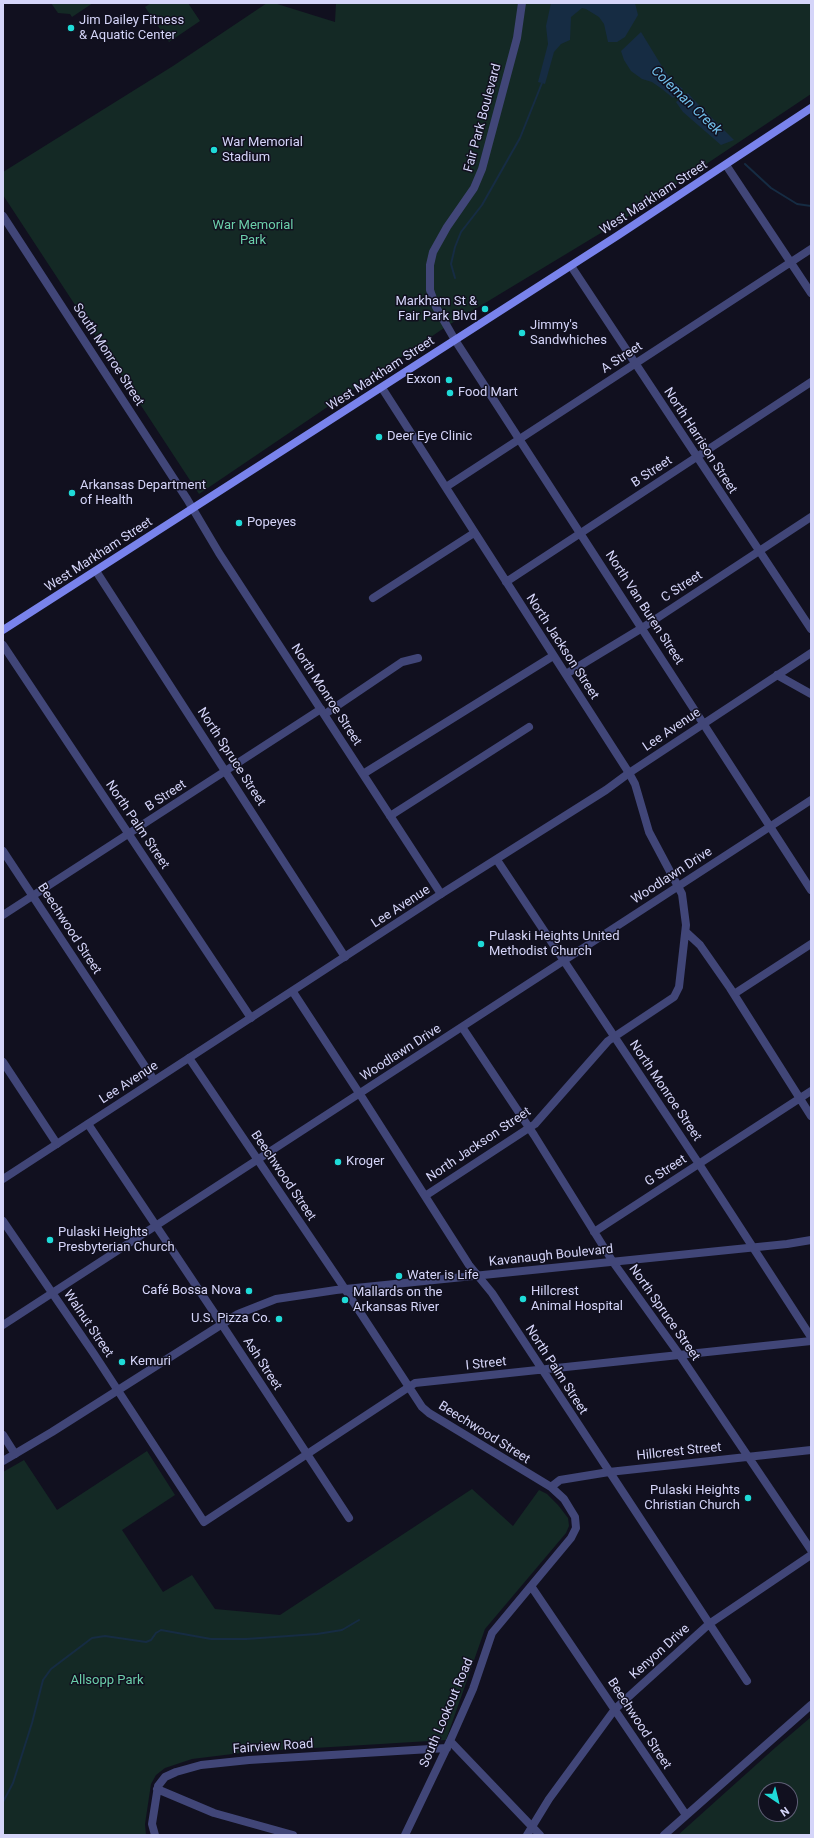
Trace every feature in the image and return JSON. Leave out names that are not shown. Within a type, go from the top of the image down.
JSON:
[{"type":"main road","name":"West Markham Street","points":[[3,630],[382,388],[726,165],[811,108]]},
{"type":"street","name":"Fair Park Boulevard","points":[[456,340],[433,299],[430,290],[430,263],[438,241],[478,182],[517,38],[522,3]]},
{"type":"street","points":[[726,165],[811,293]]},
{"type":"street","name":"South Monroe Street","points":[[3,216],[193,509]]},
{"type":"street","name":"A Street","points":[[446,487],[811,249]]},
{"type":"street","name":"North Harrison Street","points":[[570,266],[696,457],[760,550],[811,629]]},
{"type":"street","name":"North Van Buren Street","points":[[456,340],[811,890]]},
{"type":"street","name":"B Street","points":[[506,582],[811,382]]},
{"type":"street","name":"North Jackson Street","points":[[382,388],[629,773],[635,784],[649,832],[682,894],[687,933],[677,994],[600,1048],[544,1114],[529,1128],[425,1196]]},
{"type":"street","name":"North Monroe Street","points":[[193,509],[219,553],[441,894]]},
{"type":"street","name":"C Street","points":[[566,674],[642,628],[811,517]]},
{"type":"street","points":[[373,598],[474,533]]},
{"type":"street","name":"North Spruce Street","points":[[96,571],[345,957]]},
{"type":"street","name":"North Palm Street","points":[[3,645],[251,1018]]},
{"type":"street","name":"Lee Avenue","points":[[3,1179],[154,1080],[293,992],[441,894],[606,790],[703,723],[811,653]]},
{"type":"street","points":[[363,774],[553,656]]},
{"type":"street","name":"B Street","points":[[3,915],[226,771],[402,662],[418,658]]},
{"type":"street","points":[[777,675],[811,694]]},
{"type":"street","points":[[390,816],[529,727]]},
{"type":"street","name":"Woodlawn Drive","points":[[3,1325],[811,800]]},
{"type":"street","name":"Beechwood Street","points":[[3,851],[154,1080]]},
{"type":"street","name":"North Monroe Street","points":[[497,860],[699,1164],[811,1337]]},
{"type":"street","points":[[687,933],[700,945],[734,994],[811,1116]]},
{"type":"street","points":[[734,994],[811,944]]},
{"type":"street","name":"North Palm Street","points":[[293,992],[360,1093],[469,1265],[542,1370],[642,1524],[747,1681]]},
{"type":"street","name":"North Spruce Street","points":[[462,1027],[529,1128],[613,1262],[679,1354],[811,1550]]},
{"type":"street","name":"Beechwood Street","points":[[189,1058],[345,1289],[408,1388],[422,1407],[429,1413],[551,1487],[559,1493],[573,1512],[576,1528],[572,1538],[531,1586],[686,1815]]},
{"type":"street","points":[[3,1062],[57,1144]]},
{"type":"street","name":"G Street","points":[[594,1232],[811,1091]]},
{"type":"street","name":"Ash Street","points":[[88,1124],[222,1324],[306,1455],[349,1518]]},
{"type":"street","name":"Walnut Street","points":[[3,1221],[118,1390],[204,1522]]},
{"type":"street","name":"Kavanaugh Boulevard","points":[[3,1461],[222,1324],[253,1307],[276,1299],[345,1289],[787,1244],[811,1240]]},
{"type":"street","name":"I Street","points":[[204,1522],[415,1383],[811,1341]]},
{"type":"street","points":[[3,1435],[15,1454]]},
{"type":"street","name":"Hillcrest Street","points":[[551,1487],[560,1480],[609,1472],[811,1450]]},
{"type":"street","name":"Kenyon Drive","points":[[527,1835],[531,1825],[615,1709],[709,1624],[811,1555]]},
{"type":"street","name":"South Lookout Road","points":[[405,1835],[449,1744],[473,1689],[492,1633],[531,1586]]},
{"type":"street","points":[[664,1835],[811,1706]]},
{"type":"street","points":[[449,1744],[540,1835]]},
{"type":"street","name":"Fairview Road","points":[[158,1789],[162,1780],[168,1775],[201,1765],[449,1744]]},
{"type":"street","points":[[155,1835],[152,1824],[158,1789],[214,1813],[293,1835]]},
{"type":"green space","points":[[51,3],[93,3],[72,17],[70,14],[58,13]]},
{"type":"green space","points":[[151,3],[188,3],[200,21],[169,42],[145,7]]},
{"type":"green space","name":"War Memorial Park","points":[[267,3],[274,3],[335,22],[336,3],[811,3],[811,94],[624,219],[447,326],[199,494],[3,195],[3,172],[173,66]]},
{"type":"green space","name":"Allsopp Park","points":[[147,1451],[175,1495],[122,1530],[163,1592],[192,1575],[215,1609],[280,1615],[472,1489],[513,1526],[539,1490],[547,1494],[558,1505],[568,1518],[569,1526],[566,1533],[485,1629],[446,1740],[249,1752],[192,1759],[165,1768],[156,1775],[151,1784],[145,1824],[146,1835],[3,1835],[3,1472],[24,1460],[57,1510]]},
{"type":"green space","points":[[811,1717],[811,1835],[678,1835],[776,1747]]},
{"type":"water","points":[[551,3],[635,3],[638,15],[625,37],[617,42],[608,42],[604,24],[599,17],[582,8],[571,17],[570,40],[561,44],[554,52],[545,84],[538,82],[548,44],[546,26]]},
{"type":"water","points":[[641,32],[666,73],[683,89],[673,98],[652,82],[642,79],[631,71],[624,60],[621,51]]},
{"type":"water","points":[[688,93],[734,140],[721,145],[683,112],[676,102]]},
{"type":"waterway","points":[[455,278],[451,264],[455,247],[461,232],[482,205],[520,138],[542,83]]},
{"type":"waterway","name":"Coleman Creek","points":[[676,94],[683,100]]},
{"type":"waterway","name":"Coleman Creek","points":[[745,164],[771,188],[797,204],[811,206]]},
{"type":"waterway","points":[[3,1802],[13,1783],[32,1723],[43,1680],[51,1669],[92,1638],[105,1636],[146,1642],[151,1640],[156,1633],[161,1630],[211,1639],[246,1639],[317,1634],[342,1630],[359,1620]]},
{"type":"place","name":"Jim Dailey Fitness & Aquatic Center","points":[[71,28]]},
{"type":"place","name":"War Memorial Stadium","points":[[214,150]]},
{"type":"place","name":"Markham St & Fair Park Blvd","points":[[485,309]]},
{"type":"place","name":"Jimmy's Sandwhiches","points":[[522,333]]},
{"type":"place","name":"Exxon","points":[[449,380]]},
{"type":"place","name":"Food Mart","points":[[450,393]]},
{"type":"place","name":"Deer Eye Clinic","points":[[379,437]]},
{"type":"place","name":"Arkansas Department of Health","points":[[72,493]]},
{"type":"place","name":"Popeyes","points":[[239,523]]},
{"type":"place","name":"Pulaski Heights United Methodist Church","points":[[481,944]]},
{"type":"place","name":"Kroger","points":[[338,1162]]},
{"type":"place","name":"Pulaski Heights Presbyterian Church","points":[[50,1240]]},
{"type":"place","name":"Water is Life","points":[[399,1276]]},
{"type":"place","name":"Café Bossa Nova","points":[[249,1291]]},
{"type":"place","name":"Hillcrest Animal Hospital","points":[[523,1299]]},
{"type":"place","name":"Mallards on the Arkansas River","points":[[345,1300]]},
{"type":"place","name":"U.S. Pizza Co.","points":[[279,1319]]},
{"type":"place","name":"Kemuri","points":[[122,1362]]},
{"type":"place","name":"Pulaski Heights Christian Church","points":[[748,1498]]}]
